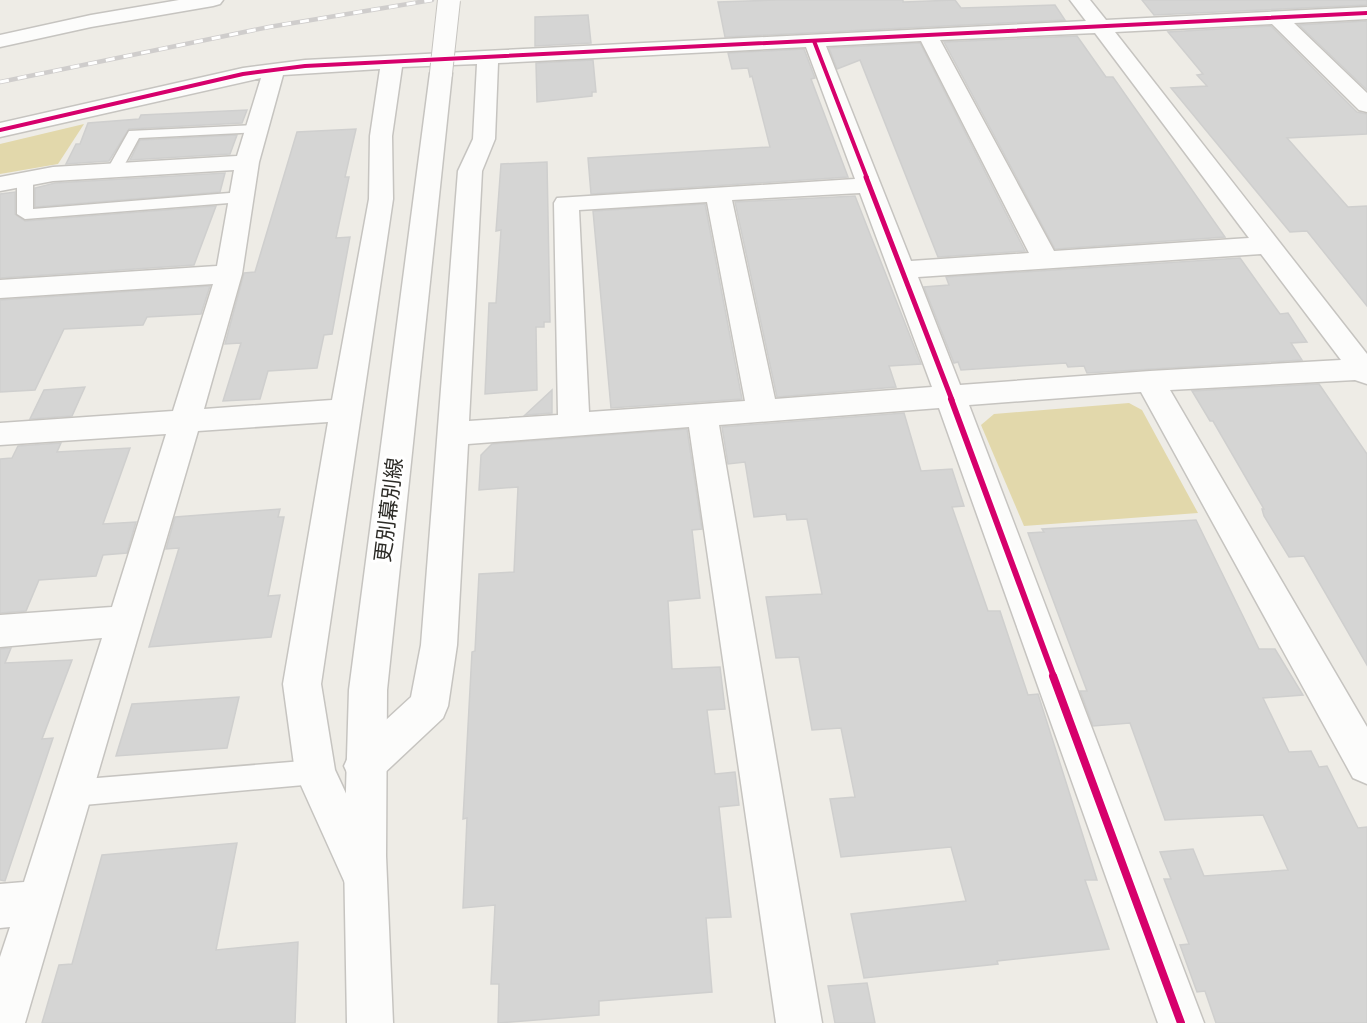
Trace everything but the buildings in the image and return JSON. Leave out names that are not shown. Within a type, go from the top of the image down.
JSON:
[{"type":"street","points":[[0,41],[91,21],[213,0]]},
{"type":"street","name":"更別幕別線","points":[[370,1023],[364,877],[364,766],[368,690],[449,0]]},
{"type":"street","points":[[1080,0],[1365,372]]},
{"type":"street","points":[[0,130],[243,74],[274,70],[392,61],[1367,13]]},
{"type":"street","points":[[1278,18],[1367,105]]},
{"type":"street","points":[[928,36],[1046,260]]},
{"type":"street","points":[[814,41],[950,396],[1181,1023]]},
{"type":"street","points":[[364,766],[429,706],[439,645],[470,171],[484,139],[488,57]]},
{"type":"street","points":[[364,877],[315,772],[302,684],[381,199],[381,136],[392,61]]},
{"type":"street","points":[[2,1023],[19,904],[73,793],[126,621],[229,274],[247,162],[274,70]]},
{"type":"street","points":[[0,184],[53,174],[247,162]]},
{"type":"street","points":[[574,425],[566,203],[868,185]]},
{"type":"street","points":[[718,194],[762,411]]},
{"type":"street","points":[[900,270],[1269,245]]},
{"type":"street","points":[[0,289],[229,274]]},
{"type":"street","points":[[1337,334],[1367,332]]},
{"type":"street","points":[[452,434],[1150,381],[1365,372]]},
{"type":"street","points":[[1150,381],[1367,765]]},
{"type":"street","points":[[0,434],[345,410]]},
{"type":"street","points":[[702,415],[799,1023]]},
{"type":"street","points":[[0,632],[126,621]]},
{"type":"lane","points":[[115,170],[134,134],[257,129]]},
{"type":"lane","points":[[25,180],[25,214],[242,198]]},
{"type":"lane","points":[[73,793],[315,772]]},
{"type":"shaded area","points":[[84,124],[58,164],[0,174],[0,144]]},
{"type":"shaded area","points":[[1129,403],[1142,410],[1198,513],[1024,526],[981,425],[994,414]]},
{"type":"railway","points":[[0,82],[269,27],[432,0]]},
{"type":"cycle path","points":[[0,130],[243,74],[305,66],[1367,13]]},
{"type":"cycle path","points":[[814,41],[950,396],[1181,1023]]}]
